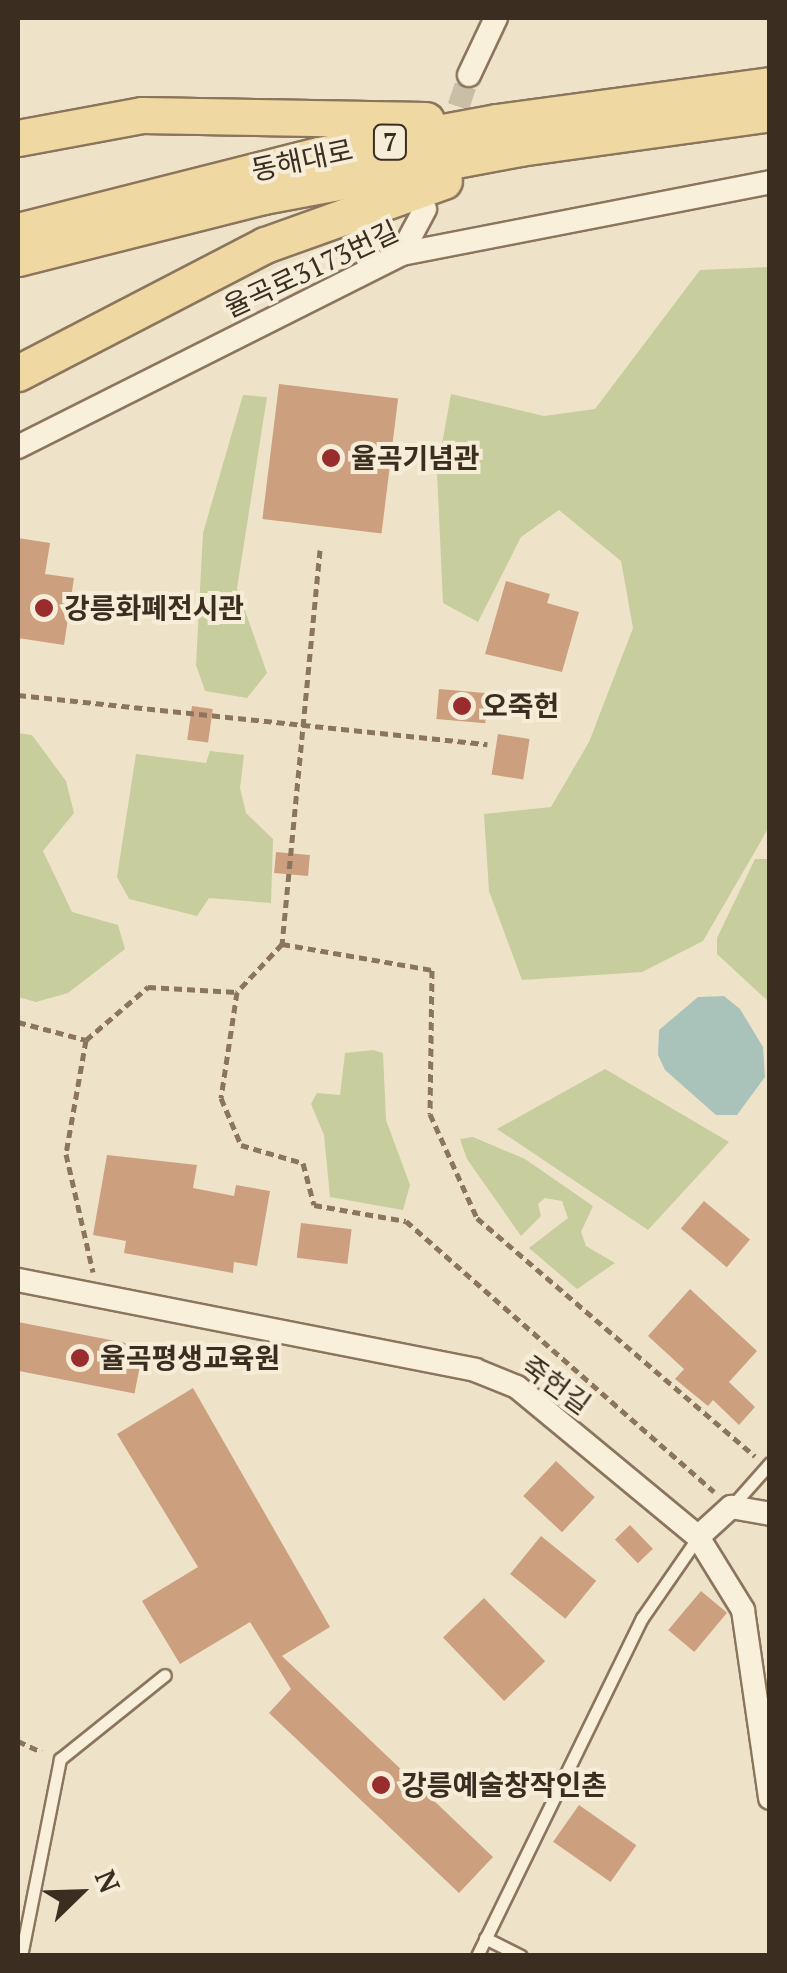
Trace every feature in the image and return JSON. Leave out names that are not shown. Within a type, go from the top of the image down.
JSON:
[{"type":"main road","name":"동해대로","points":[[18,231],[319,155],[496,122],[770,85]]},
{"type":"main road","name":"동해대로","points":[[18,258],[263,196],[553,143],[770,113]]},
{"type":"main road","points":[[18,138],[142,114],[496,122]]},
{"type":"main road","points":[[18,373],[265,246],[553,143]]},
{"type":"street","points":[[470,74],[496,18]]},
{"type":"street","name":"율곡로3173번길","points":[[18,447],[402,254],[770,182]]},
{"type":"street","points":[[402,254],[425,209]]},
{"type":"street","name":"죽헌길","points":[[18,1280],[98,1299],[475,1370],[517,1387],[698,1536],[743,1610],[770,1798]]},
{"type":"street","points":[[698,1536],[732,1508],[770,1514]]},
{"type":"lane","points":[[732,1508],[768,1465]]},
{"type":"lane","points":[[477,1956],[642,1618],[698,1536]]},
{"type":"lane","points":[[21,1956],[60,1759],[164,1675]]},
{"type":"lane","points":[[486,1938],[521,1956]]},
{"type":"path","points":[[320,550],[282,944],[237,992],[221,1098],[241,1144],[303,1163],[314,1205],[406,1221],[732,1508]]},
{"type":"path","points":[[18,695],[305,730],[487,744]]},
{"type":"path","points":[[282,944],[432,970],[430,1114],[478,1218],[768,1465]]},
{"type":"path","points":[[98,1299],[66,1154],[86,1040],[148,987],[237,992]]},
{"type":"path","points":[[18,1022],[86,1040]]},
{"type":"path","points":[[18,1742],[60,1759]]},
{"type":"green space","points":[[769,267],[769,827],[703,941],[642,972],[522,980],[489,891],[484,814],[551,807],[589,742],[633,628],[621,561],[559,510],[521,537],[478,622],[443,603],[437,472],[451,394],[544,416],[595,409],[700,270]]},
{"type":"green space","points":[[243,395],[267,397],[237,588],[267,673],[247,698],[205,691],[196,665],[203,533]]},
{"type":"green space","points":[[18,733],[32,735],[66,781],[74,813],[43,851],[72,912],[118,925],[125,949],[68,993],[36,1002],[18,997]]},
{"type":"green space","points":[[210,751],[244,755],[240,788],[246,813],[273,839],[271,903],[209,898],[197,916],[129,899],[117,877],[136,754],[206,763]]},
{"type":"green space","points":[[755,859],[769,859],[769,1002],[717,954],[717,938]]},
{"type":"green space","points":[[345,1053],[383,1053],[386,1120],[410,1185],[403,1210],[330,1197],[324,1135],[311,1104],[317,1093],[340,1095]]},
{"type":"green space","points":[[605,1069],[729,1142],[648,1230],[497,1129]]},
{"type":"green space","points":[[473,1137],[525,1159],[593,1206],[581,1232],[586,1246],[615,1263],[577,1289],[529,1248],[568,1218],[562,1201],[545,1198],[538,1204],[541,1216],[521,1236],[467,1159],[460,1139]]},
{"type":"water","points":[[724,996],[740,1009],[763,1047],[765,1077],[737,1115],[716,1115],[665,1070],[658,1055],[659,1030],[698,997]]},
{"type":"building","name":"율곡기념관","points":[[279,384],[398,399],[382,534],[262,519]]},
{"type":"building","name":"강릉화폐전시관","points":[[18,538],[50,543],[45,574],[74,578],[64,645],[18,638]]},
{"type":"building","points":[[506,581],[550,594],[547,603],[579,612],[562,672],[485,654]]},
{"type":"building","name":"오죽헌","points":[[439,689],[488,693],[485,723],[436,719]]},
{"type":"building","points":[[192,706],[213,709],[208,743],[187,740]]},
{"type":"building","points":[[498,734],[530,739],[523,780],[492,774]]},
{"type":"building","points":[[276,852],[310,855],[308,876],[274,873]]},
{"type":"building","points":[[107,1155],[197,1165],[193,1188],[234,1196],[236,1185],[270,1191],[257,1266],[234,1262],[233,1273],[124,1253],[126,1241],[93,1235]]},
{"type":"building","points":[[704,1201],[750,1240],[727,1267],[681,1229]]},
{"type":"building","points":[[301,1223],[352,1229],[347,1264],[297,1258]]},
{"type":"building","points":[[690,1289],[757,1351],[729,1382],[755,1407],[739,1425],[713,1400],[708,1406],[675,1379],[684,1369],[648,1336]]},
{"type":"building","name":"율곡평생교육원","points":[[18,1322],[144,1346],[134,1394],[18,1371]]},
{"type":"building","points":[[193,1388],[330,1627],[282,1656],[493,1857],[459,1893],[269,1713],[291,1689],[250,1622],[180,1664],[142,1601],[198,1567],[117,1434]]},
{"type":"building","points":[[556,1461],[595,1497],[562,1532],[523,1496]]},
{"type":"building","points":[[630,1525],[653,1549],[638,1563],[615,1540]]},
{"type":"building","points":[[541,1536],[596,1581],[565,1619],[510,1574]]},
{"type":"building","points":[[701,1591],[727,1613],[694,1652],[668,1630]]},
{"type":"building","points":[[484,1598],[545,1661],[504,1701],[443,1638]]},
{"type":"building","points":[[579,1805],[636,1845],[611,1882],[553,1842]]},
{"type":"tunnel","points":[[448,138],[469,75]]},
{"type":"place","name":"율곡기념관","points":[[331,458]]},
{"type":"place","name":"강릉화폐전시관","points":[[44,608]]},
{"type":"place","name":"오죽헌","points":[[462,706]]},
{"type":"place","name":"율곡평생교육원","points":[[80,1358]]},
{"type":"place","name":"강릉예술창작인촌","points":[[381,1785]]}]
